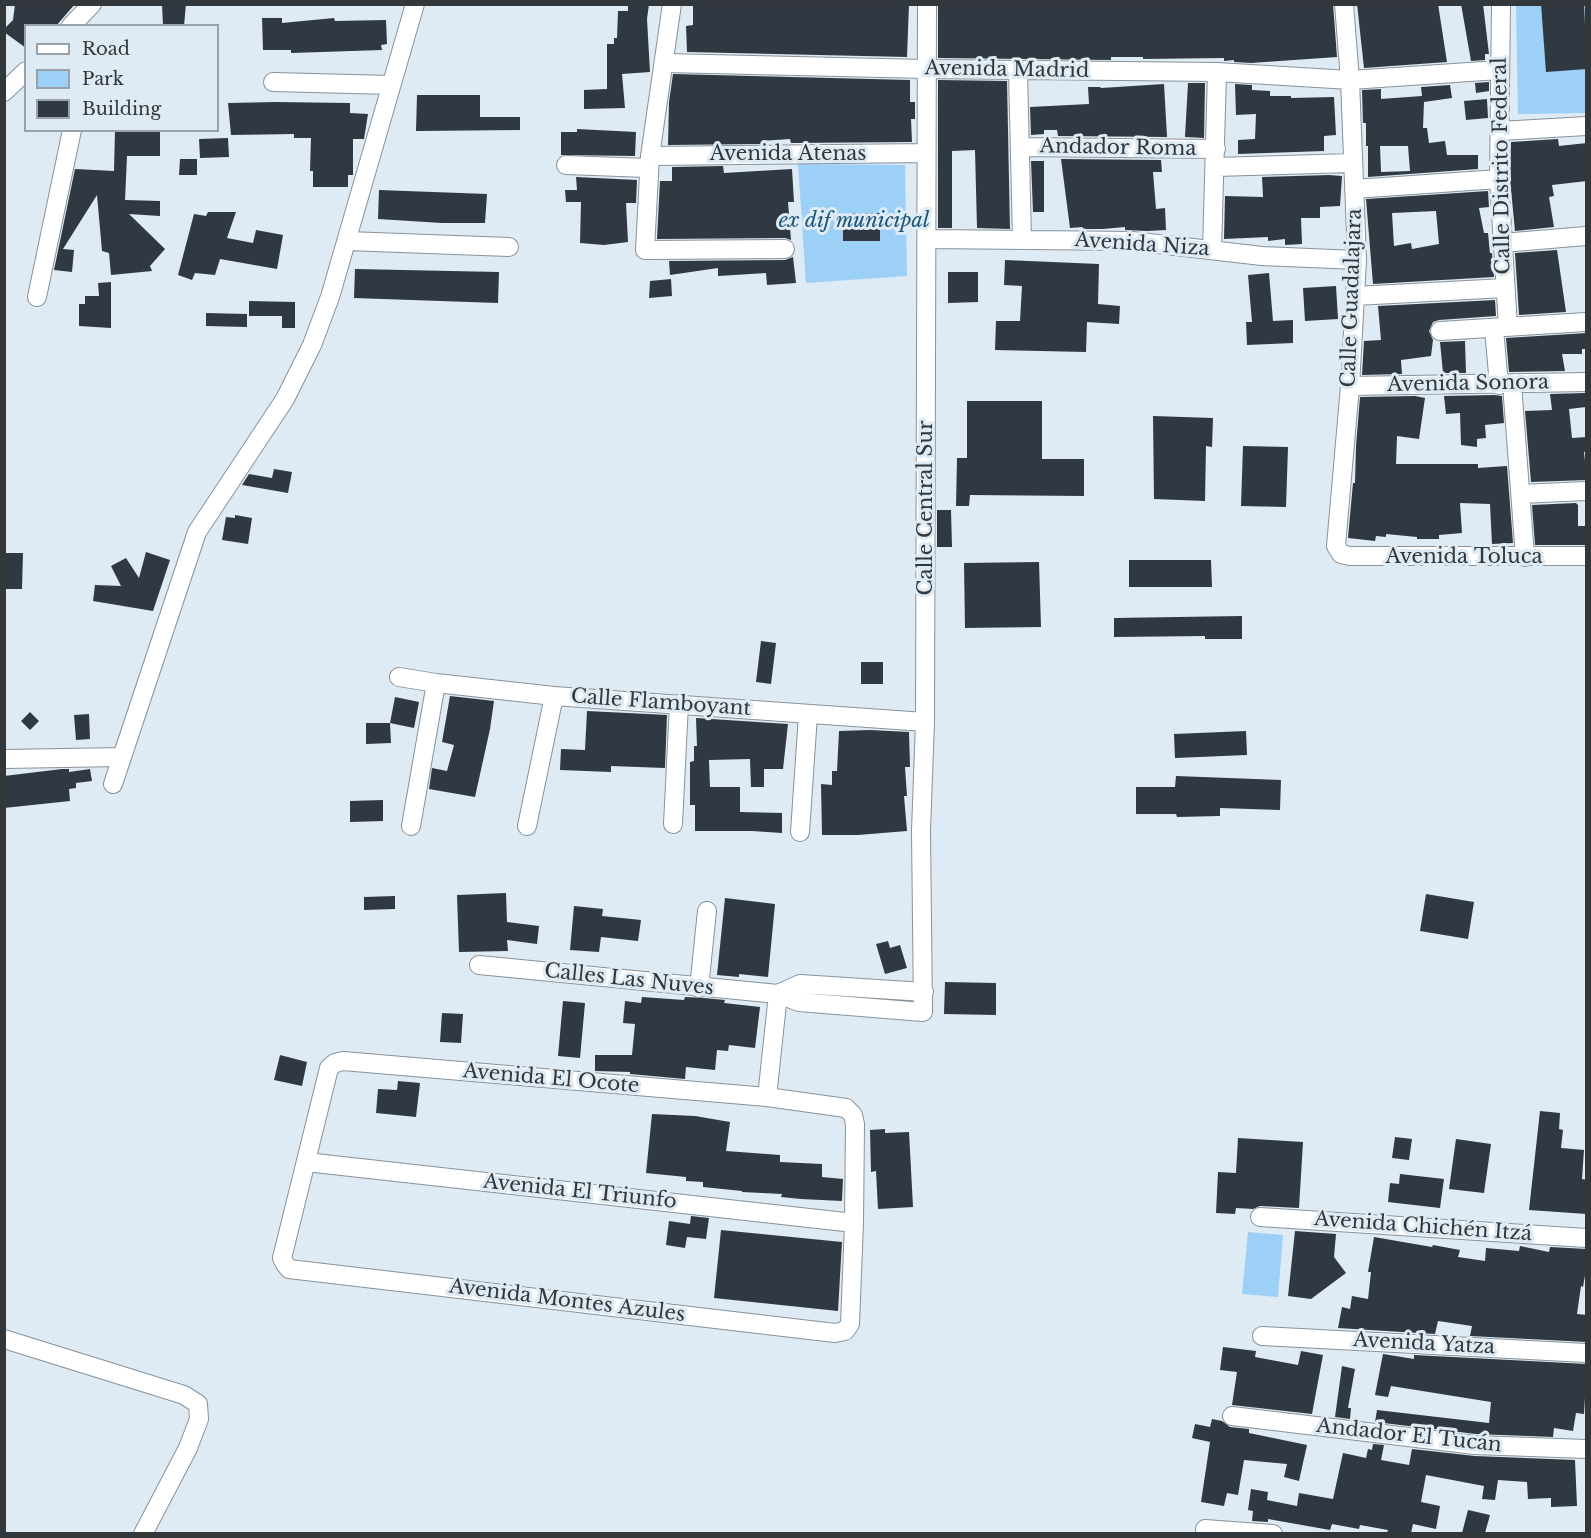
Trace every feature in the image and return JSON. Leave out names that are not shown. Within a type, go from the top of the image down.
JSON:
[{"type":"street","points":[[73,24],[93,4]]},
{"type":"street","points":[[90,24],[93,4]]},
{"type":"street","points":[[113,784],[197,531],[285,399],[312,345],[330,297],[415,4]]},
{"type":"street","points":[[672,4],[649,162],[645,250],[785,249]]},
{"type":"street","name":"Calle Central Sur","points":[[923,1012],[921,830],[925,722],[927,4]]},
{"type":"street","name":"Calle Guadalajara","points":[[1341,554],[1336,546],[1350,386],[1357,260],[1350,80],[1344,4]]},
{"type":"street","name":"Calle Distrito Federal","points":[[1501,4],[1499,179],[1505,288],[1501,328],[1506,385],[1521,494],[1525,557]]},
{"type":"street","name":"Avenida Madrid","points":[[665,63],[1018,71],[1217,72],[1350,80],[1499,70]]},
{"type":"street","points":[[1018,71],[1022,240]]},
{"type":"street","points":[[1212,250],[1217,72]]},
{"type":"street","points":[[4,92],[24,73]]},
{"type":"street","points":[[273,82],[392,85]]},
{"type":"street","points":[[1500,131],[1587,126]]},
{"type":"street","points":[[37,297],[72,132]]},
{"type":"street","name":"Andador Roma","points":[[1020,147],[1216,149]]},
{"type":"street","name":"Avenida Atenas","points":[[566,165],[926,153]]},
{"type":"street","name":"Andador Roma","points":[[1215,167],[1352,163]]},
{"type":"street","points":[[1354,189],[1499,179]]},
{"type":"street","points":[[1502,243],[1587,236]]},
{"type":"street","name":"Avenida Niza","points":[[928,239],[1131,241],[1262,256],[1357,260]]},
{"type":"street","points":[[346,240],[509,247]]},
{"type":"street","points":[[1355,296],[1505,288]]},
{"type":"street","points":[[1440,331],[1587,322]]},
{"type":"street","name":"Avenida Sonora","points":[[1350,386],[1587,382]]},
{"type":"street","points":[[1521,494],[1587,491]]},
{"type":"street","name":"Avenida Toluca","points":[[1341,554],[1350,556],[1587,556]]},
{"type":"street","name":"Calle Flamboyant","points":[[399,677],[554,696],[925,722]]},
{"type":"street","points":[[411,826],[436,683]]},
{"type":"street","points":[[527,826],[554,696]]},
{"type":"street","points":[[673,824],[680,704]]},
{"type":"street","points":[[800,832],[808,715]]},
{"type":"street","points":[[4,759],[122,757]]},
{"type":"street","points":[[699,988],[707,911]]},
{"type":"street","name":"Calles Las Nuves","points":[[479,965],[778,994],[799,1002],[923,1012]]},
{"type":"street","name":"Calles Las Nuves","points":[[778,994],[800,984],[924,992]]},
{"type":"street","points":[[767,1097],[778,994]]},
{"type":"street","name":"Avenida El Ocote","points":[[306,1162],[329,1068],[343,1061],[767,1097],[846,1107],[853,1115],[855,1124],[854,1222]]},
{"type":"street","name":"Avenida El Triunfo","points":[[306,1162],[854,1222]]},
{"type":"street","name":"Avenida Montes Azules","points":[[306,1162],[282,1257],[289,1269],[823,1332],[845,1331],[850,1324],[854,1222]]},
{"type":"street","name":"Avenida Chichén Itzá","points":[[1260,1217],[1587,1238]]},
{"type":"street","name":"Avenida Yatza","points":[[1262,1336],[1587,1353]]},
{"type":"street","points":[[4,1338],[184,1395],[198,1404],[199,1419],[188,1448],[143,1533]]},
{"type":"street","name":"Andador El Tucán","points":[[1232,1416],[1475,1445],[1587,1449]]},
{"type":"street","points":[[1205,1529],[1274,1533]]},
{"type":"green space","points":[[1516,5],[1586,5],[1586,113],[1518,114]]},
{"type":"green space","name":"ex dif municipal","points":[[798,164],[905,165],[907,276],[806,283]]},
{"type":"green space","points":[[1248,1232],[1283,1235],[1278,1297],[1242,1294]]},
{"type":"building","points":[[15,4],[75,4],[58,24],[24,24],[24,47],[4,32],[13,20]]},
{"type":"building","points":[[162,4],[186,4],[184,24],[163,24]]},
{"type":"building","points":[[628,4],[649,4],[647,19],[650,72],[622,74],[625,108],[584,109],[584,90],[607,89],[607,44],[614,44],[614,38],[617,38],[618,11],[628,11]]},
{"type":"building","points":[[693,4],[909,4],[907,57],[687,52],[686,26],[693,25]]},
{"type":"building","points":[[940,4],[1333,4],[1337,57],[1251,63],[1224,61],[1224,58],[1111,57],[1111,60],[938,58],[938,5]]},
{"type":"building","points":[[1357,4],[1438,4],[1447,62],[1364,68]]},
{"type":"building","points":[[1461,4],[1483,4],[1489,54],[1485,54],[1485,60],[1471,61]]},
{"type":"building","points":[[1541,4],[1584,4],[1587,69],[1546,72]]},
{"type":"building","points":[[262,18],[282,18],[282,23],[334,18],[335,21],[386,20],[387,44],[381,45],[382,50],[291,53],[291,50],[263,50]]},
{"type":"building","points":[[673,74],[910,80],[910,102],[915,102],[915,119],[911,119],[912,142],[791,143],[790,139],[761,141],[761,144],[668,145],[669,102]]},
{"type":"building","points":[[938,80],[1007,81],[1010,229],[977,228],[975,150],[952,151],[952,228],[938,228]]},
{"type":"building","points":[[1489,82],[1489,91],[1476,93],[1475,83]]},
{"type":"building","points":[[1188,83],[1205,83],[1204,138],[1185,137]]},
{"type":"building","points":[[1164,84],[1167,137],[1058,136],[1057,130],[1044,130],[1044,134],[1031,135],[1030,107],[1089,104],[1088,87]]},
{"type":"building","points":[[1235,84],[1252,85],[1252,90],[1270,91],[1270,96],[1334,97],[1336,135],[1324,136],[1324,151],[1238,154],[1238,140],[1255,139],[1256,114],[1236,115]]},
{"type":"building","points":[[1450,85],[1452,98],[1424,102],[1423,128],[1427,128],[1429,143],[1445,141],[1447,155],[1478,155],[1478,169],[1368,177],[1368,146],[1366,146],[1366,123],[1363,123],[1362,90],[1381,89],[1381,99],[1422,96],[1421,87]],"holes":[[[1380,146],[1408,146],[1410,171],[1381,172]]]},
{"type":"building","points":[[417,95],[480,95],[480,117],[520,117],[520,130],[416,131]]},
{"type":"building","points":[[1487,99],[1488,118],[1466,120],[1464,101]]},
{"type":"building","points":[[228,103],[350,103],[350,113],[368,114],[364,139],[353,139],[353,175],[348,175],[348,187],[313,187],[313,171],[310,171],[311,138],[294,138],[294,134],[231,135]]},
{"type":"building","points":[[577,129],[636,132],[635,156],[561,155],[561,132],[577,132]]},
{"type":"building","points":[[115,132],[160,132],[160,156],[127,156],[125,200],[160,201],[160,216],[129,214],[165,249],[150,266],[152,271],[111,275],[109,253],[102,251],[97,195],[63,249],[74,250],[72,272],[54,270],[75,169],[114,171]]},
{"type":"building","points":[[228,138],[229,157],[200,158],[199,139]]},
{"type":"building","points":[[1558,139],[1559,146],[1587,143],[1587,181],[1552,185],[1554,196],[1549,197],[1554,227],[1515,231],[1510,179],[1511,142]]},
{"type":"building","points":[[180,159],[197,159],[197,175],[179,175]]},
{"type":"building","points":[[1061,159],[1161,160],[1162,172],[1153,172],[1156,209],[1165,208],[1166,230],[1125,230],[1125,227],[1070,228]]},
{"type":"building","points":[[1031,161],[1044,161],[1044,212],[1033,212]]},
{"type":"building","points":[[723,166],[724,173],[792,169],[794,202],[788,202],[791,240],[785,238],[657,239],[660,181],[672,181],[672,167]]},
{"type":"building","points":[[1342,176],[1340,206],[1320,207],[1320,218],[1301,218],[1302,244],[1285,245],[1285,239],[1268,241],[1268,237],[1224,239],[1225,196],[1263,197],[1262,177]]},
{"type":"building","points":[[576,177],[637,180],[636,203],[626,203],[628,242],[604,245],[580,243],[581,202],[566,202],[565,190],[577,190]]},
{"type":"building","points":[[379,190],[487,194],[485,223],[378,219]]},
{"type":"building","points":[[1488,191],[1489,207],[1479,208],[1484,233],[1488,233],[1494,277],[1373,284],[1366,199]],"holes":[[[1436,211],[1439,244],[1412,249],[1411,243],[1394,246],[1392,213]]]},
{"type":"building","points":[[208,212],[236,212],[227,238],[253,243],[256,230],[283,235],[277,269],[220,259],[215,275],[195,273],[192,280],[178,275],[194,214],[206,216]]},
{"type":"building","points":[[880,213],[880,241],[843,241],[843,214]]},
{"type":"building","points":[[1557,250],[1566,312],[1519,315],[1515,253]]},
{"type":"building","points":[[793,257],[796,283],[767,285],[766,273],[718,276],[718,268],[670,275],[669,261],[785,260]]},
{"type":"building","points":[[1005,260],[1099,264],[1098,304],[1120,306],[1119,324],[1087,322],[1086,352],[995,350],[996,321],[1020,321],[1022,286],[1004,285]]},
{"type":"building","points":[[355,269],[499,272],[498,303],[354,298]]},
{"type":"building","points":[[948,272],[978,272],[978,302],[948,303]]},
{"type":"building","points":[[1269,273],[1273,321],[1293,320],[1293,343],[1247,345],[1246,322],[1252,322],[1248,275]]},
{"type":"building","points":[[671,279],[672,296],[649,298],[650,281]]},
{"type":"building","points":[[111,282],[111,328],[79,326],[79,304],[85,304],[85,296],[99,296],[98,283]]},
{"type":"building","points":[[1336,286],[1338,319],[1305,321],[1303,288]]},
{"type":"building","points":[[1495,300],[1496,316],[1433,322],[1429,331],[1433,340],[1431,356],[1401,360],[1402,374],[1362,375],[1364,341],[1381,340],[1378,306]]},
{"type":"building","points":[[249,301],[295,302],[295,328],[282,328],[282,316],[249,316]]},
{"type":"building","points":[[206,313],[247,314],[247,327],[206,326]]},
{"type":"building","points":[[1587,333],[1587,349],[1582,349],[1582,354],[1562,354],[1565,371],[1509,372],[1506,338]]},
{"type":"building","points":[[1465,341],[1466,373],[1443,373],[1440,342]]},
{"type":"building","points":[[1585,393],[1586,407],[1569,409],[1572,438],[1587,437],[1587,451],[1584,452],[1587,480],[1531,482],[1525,411],[1552,410],[1550,394]]},
{"type":"building","points":[[1415,396],[1425,398],[1419,439],[1397,436],[1396,464],[1478,464],[1478,468],[1507,466],[1513,543],[1492,544],[1490,504],[1460,503],[1462,533],[1439,535],[1439,539],[1417,539],[1417,537],[1386,534],[1386,537],[1376,536],[1375,541],[1348,538],[1353,483],[1355,483],[1360,397]]},
{"type":"building","points":[[1444,396],[1502,396],[1504,423],[1485,425],[1486,438],[1477,439],[1477,447],[1461,445],[1460,413],[1446,414]]},
{"type":"building","points":[[967,401],[1042,401],[1042,459],[1084,459],[1084,496],[970,495],[969,506],[956,506],[957,458],[967,458]]},
{"type":"building","points":[[1153,416],[1213,418],[1212,447],[1206,446],[1205,501],[1154,499]]},
{"type":"building","points":[[1243,446],[1288,447],[1286,507],[1241,506]]},
{"type":"building","points":[[274,469],[292,472],[288,493],[242,485],[249,474],[272,478]]},
{"type":"building","points":[[1576,503],[1578,505],[1578,526],[1587,526],[1587,545],[1535,545],[1532,505]]},
{"type":"building","points":[[937,510],[951,510],[952,547],[937,547]]},
{"type":"building","points":[[235,515],[252,518],[248,544],[222,540],[226,517],[235,518]]},
{"type":"building","points":[[146,552],[170,560],[153,611],[93,601],[95,585],[121,586],[111,566],[126,558],[139,578]]},
{"type":"building","points":[[4,553],[23,553],[22,589],[4,589]]},
{"type":"building","points":[[1129,560],[1211,560],[1212,587],[1129,587]]},
{"type":"building","points":[[1039,562],[1041,627],[965,628],[964,563]]},
{"type":"building","points":[[1242,616],[1242,639],[1205,639],[1205,636],[1114,637],[1114,618]]},
{"type":"building","points":[[761,641],[776,643],[771,684],[756,682]]},
{"type":"building","points":[[861,662],[883,662],[883,684],[861,684]]},
{"type":"building","points":[[450,696],[494,701],[475,797],[429,789],[432,768],[447,771],[454,745],[442,742]]},
{"type":"building","points":[[395,697],[419,702],[414,728],[390,723]]},
{"type":"building","points":[[587,711],[667,715],[665,768],[611,766],[611,772],[560,770],[561,749],[585,750]]},
{"type":"building","points":[[30,712],[39,721],[30,730],[21,721]]},
{"type":"building","points":[[89,714],[90,739],[76,740],[74,715]]},
{"type":"building","points":[[696,718],[788,724],[783,769],[764,769],[764,787],[751,787],[750,759],[709,760],[710,787],[740,787],[740,812],[782,813],[782,833],[695,831],[695,805],[690,805],[690,762],[694,761],[694,746],[697,746]]},
{"type":"building","points":[[366,723],[390,723],[391,743],[366,744]]},
{"type":"building","points":[[839,731],[909,732],[910,767],[905,767],[907,796],[904,796],[907,831],[822,835],[821,784],[832,785],[832,771],[837,771]]},
{"type":"building","points":[[1246,731],[1247,755],[1175,758],[1174,734]]},
{"type":"building","points":[[69,769],[69,772],[90,769],[92,781],[76,783],[76,788],[69,789],[70,801],[4,808],[4,776]]},
{"type":"building","points":[[1176,776],[1281,780],[1280,810],[1220,808],[1220,816],[1177,817],[1176,814],[1136,814],[1136,787],[1175,787]]},
{"type":"building","points":[[383,800],[383,821],[350,822],[350,801]]},
{"type":"building","points":[[506,893],[507,922],[539,926],[537,944],[507,940],[508,951],[459,952],[457,895]]},
{"type":"building","points":[[1426,894],[1474,902],[1468,939],[1420,931]]},
{"type":"building","points":[[395,896],[395,909],[364,910],[364,897]]},
{"type":"building","points":[[725,898],[775,904],[768,977],[739,974],[739,977],[717,975]]},
{"type":"building","points":[[574,906],[603,909],[602,916],[641,920],[638,941],[601,937],[599,952],[570,950]]},
{"type":"building","points":[[888,941],[890,948],[900,945],[907,968],[885,974],[876,944]]},
{"type":"building","points":[[945,982],[996,983],[996,1015],[944,1014]]},
{"type":"building","points":[[642,997],[684,1000],[685,997],[704,998],[760,1007],[755,1048],[729,1045],[728,1051],[717,1050],[715,1070],[686,1067],[685,1079],[630,1074],[630,1072],[595,1071],[595,1055],[632,1055],[635,1024],[623,1023],[625,1001],[641,1003]]},
{"type":"building","points":[[563,1001],[585,1003],[580,1058],[558,1056]]},
{"type":"building","points":[[442,1013],[463,1014],[461,1043],[440,1042]]},
{"type":"building","points":[[280,1055],[307,1062],[302,1086],[274,1080]]},
{"type":"building","points":[[398,1081],[420,1083],[416,1117],[376,1113],[378,1089],[397,1090]]},
{"type":"building","points":[[1540,1111],[1560,1113],[1559,1129],[1563,1130],[1561,1148],[1584,1150],[1582,1179],[1587,1180],[1587,1214],[1529,1210]]},
{"type":"building","points":[[652,1114],[695,1116],[730,1122],[726,1151],[780,1155],[780,1162],[822,1164],[822,1177],[843,1179],[842,1201],[781,1197],[782,1194],[703,1187],[703,1182],[686,1181],[686,1177],[646,1173]]},
{"type":"building","points":[[885,1129],[885,1133],[909,1132],[913,1207],[878,1209],[876,1171],[871,1172],[870,1130]]},
{"type":"building","points":[[1395,1137],[1412,1139],[1409,1160],[1392,1158]]},
{"type":"building","points":[[1238,1138],[1303,1142],[1299,1208],[1260,1206],[1253,1209],[1236,1208],[1235,1214],[1216,1213],[1218,1172],[1236,1173]]},
{"type":"building","points":[[1456,1139],[1491,1144],[1484,1193],[1449,1189]]},
{"type":"building","points":[[1400,1174],[1444,1179],[1440,1208],[1388,1202],[1390,1183],[1399,1184]]},
{"type":"building","points":[[691,1216],[709,1218],[706,1239],[687,1237],[685,1248],[666,1245],[669,1221],[690,1224]]},
{"type":"building","points":[[721,1230],[842,1242],[838,1311],[714,1298]]},
{"type":"building","points":[[1295,1231],[1336,1234],[1334,1257],[1346,1273],[1311,1299],[1288,1296]]},
{"type":"building","points":[[1374,1237],[1460,1250],[1458,1257],[1485,1261],[1486,1248],[1519,1251],[1520,1246],[1549,1252],[1550,1247],[1587,1249],[1587,1264],[1577,1314],[1587,1315],[1587,1342],[1470,1336],[1472,1326],[1438,1321],[1435,1334],[1338,1328],[1342,1307],[1350,1309],[1352,1296],[1368,1299],[1371,1272],[1368,1272]]},
{"type":"building","points":[[1223,1347],[1256,1351],[1255,1357],[1298,1365],[1301,1351],[1323,1355],[1312,1414],[1232,1405],[1237,1372],[1220,1370]]},
{"type":"building","points":[[1383,1354],[1414,1359],[1414,1355],[1587,1364],[1584,1414],[1576,1413],[1573,1431],[1554,1428],[1553,1437],[1476,1434],[1375,1422],[1377,1410],[1489,1423],[1491,1402],[1391,1386],[1388,1397],[1375,1395]]},
{"type":"building","points":[[1342,1366],[1355,1369],[1348,1408],[1351,1408],[1350,1419],[1335,1417]]},
{"type":"building","points":[[1212,1419],[1222,1421],[1230,1427],[1249,1429],[1249,1433],[1307,1445],[1299,1481],[1284,1477],[1287,1464],[1244,1460],[1238,1495],[1227,1493],[1224,1506],[1201,1502],[1210,1442],[1192,1438],[1195,1424],[1210,1427]]},
{"type":"building","points":[[1373,1444],[1384,1445],[1381,1460],[1409,1465],[1412,1449],[1475,1456],[1575,1460],[1577,1506],[1551,1507],[1551,1498],[1528,1499],[1527,1482],[1498,1480],[1495,1500],[1482,1499],[1484,1486],[1426,1475],[1421,1502],[1440,1506],[1436,1529],[1413,1524],[1411,1533],[1387,1533],[1388,1530],[1360,1525],[1359,1529],[1332,1524],[1330,1530],[1268,1519],[1268,1522],[1252,1521],[1253,1511],[1248,1510],[1251,1489],[1268,1492],[1267,1500],[1297,1506],[1299,1493],[1333,1499],[1343,1453],[1366,1458],[1368,1449],[1372,1450]]},
{"type":"building","points":[[1468,1510],[1490,1515],[1485,1533],[1462,1533]]}]
